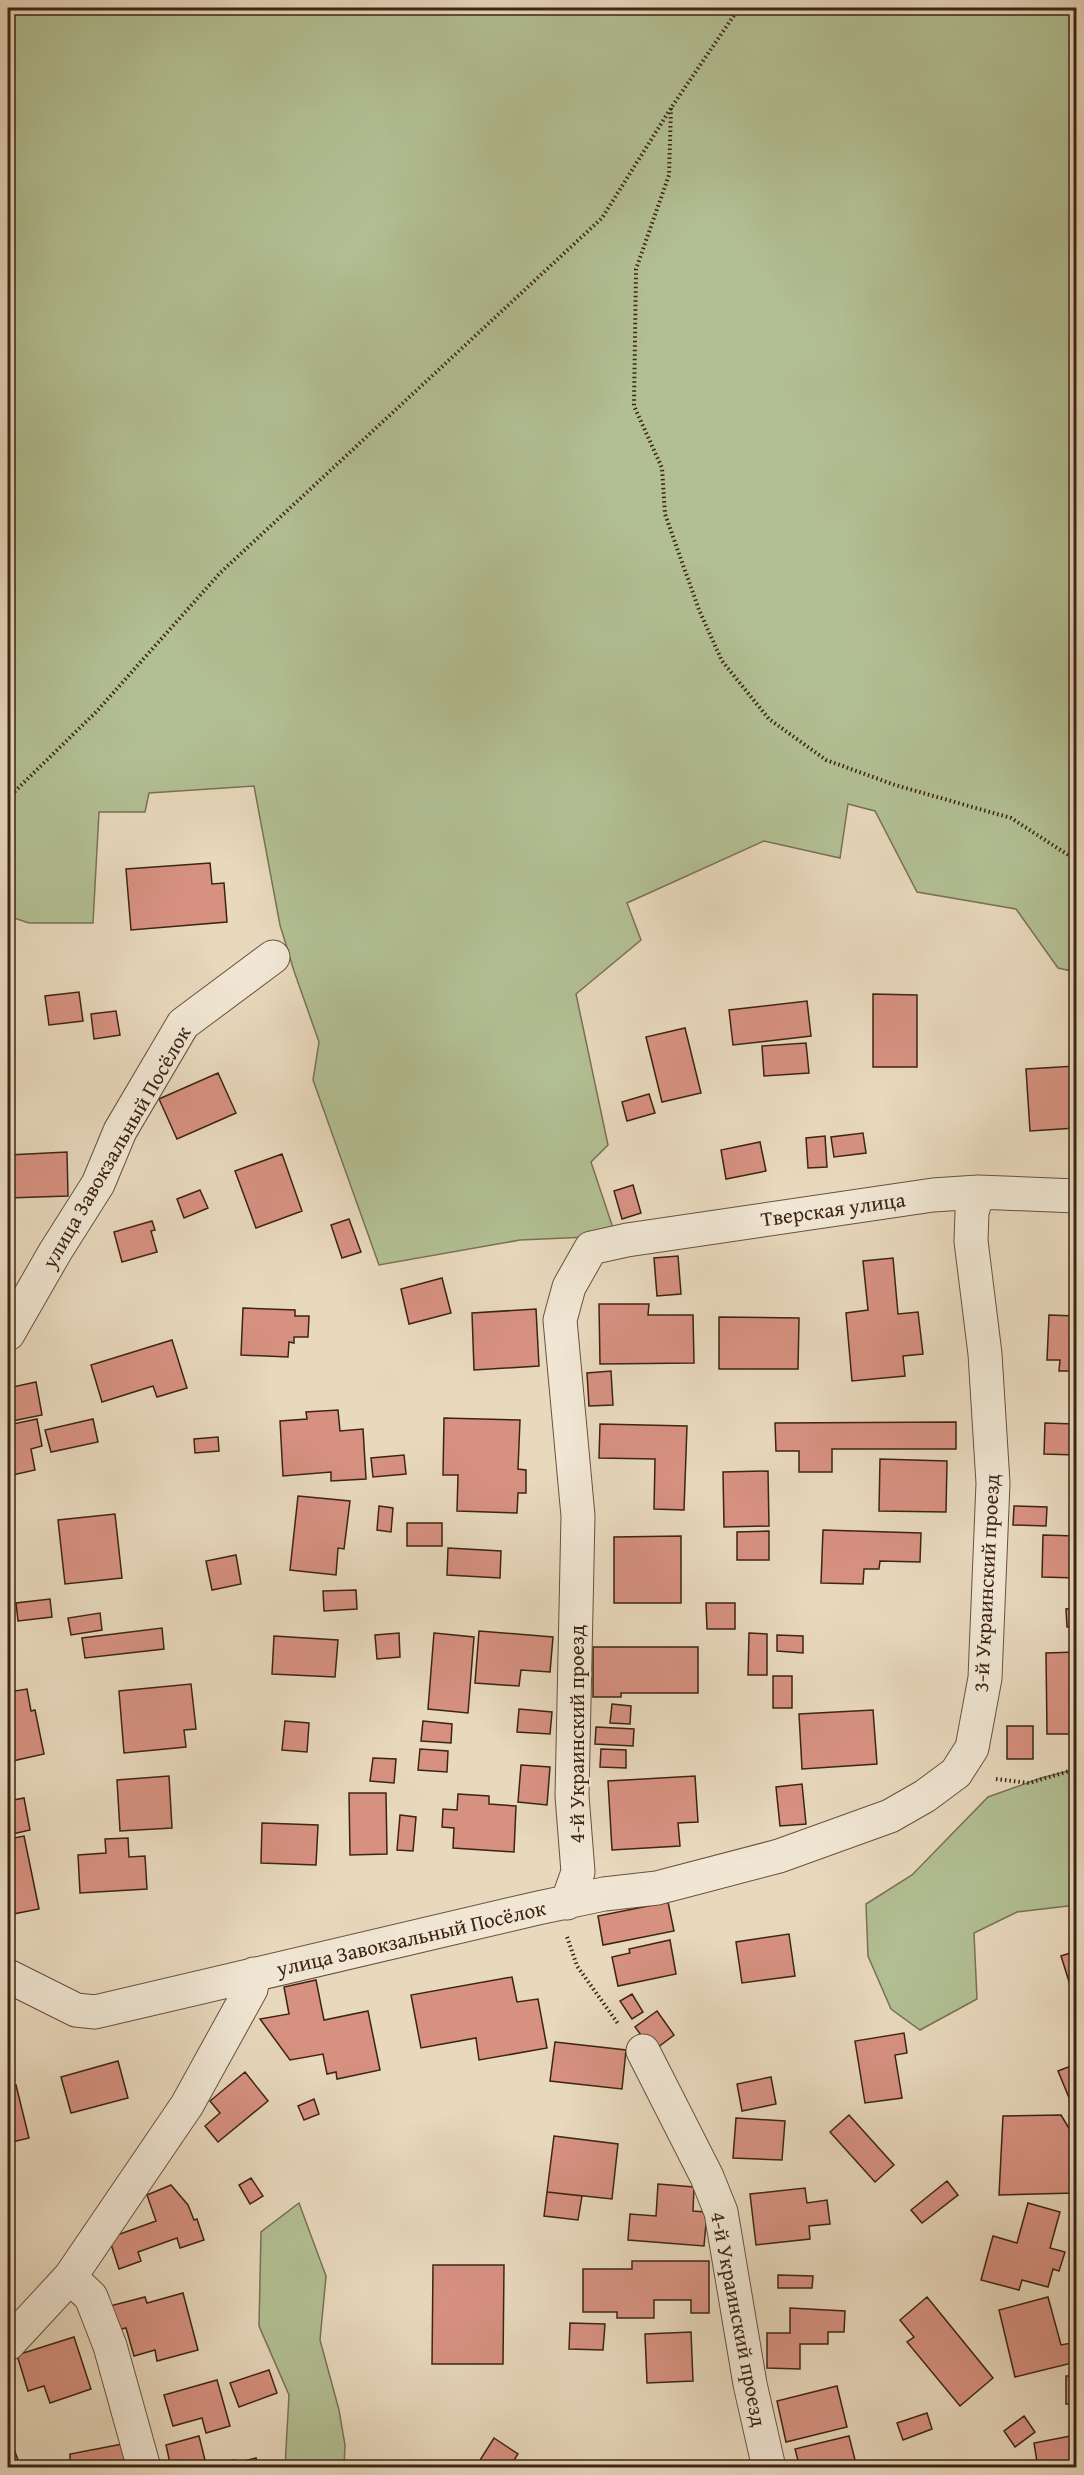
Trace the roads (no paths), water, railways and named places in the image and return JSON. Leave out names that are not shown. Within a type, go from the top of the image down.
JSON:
[{"type":"street","name":"улица Завокзальный Посёлок","points":[[8,1334],[55,1252],[98,1184],[120,1131],[183,1024],[273,957]]},
{"type":"street","name":"Тверская улица","points":[[591,1248],[627,1240],[933,1194],[978,1192],[1077,1196]]},
{"type":"street","name":"3-й Украинский проезд","points":[[567,1903],[604,1894],[657,1888],[779,1856],[890,1816],[925,1796],[956,1773],[972,1748],[985,1678],[993,1483],[985,1354],[971,1241],[972,1212],[978,1192]]},
{"type":"street","name":"4-й Украинский проезд","points":[[567,1903],[578,1872],[572,1796],[578,1516],[560,1320],[569,1287],[591,1248]]},
{"type":"street","name":"улица Завокзальный Посёлок","points":[[8,1976],[76,2010],[94,2012],[567,1903]]},
{"type":"street","name":"улица Завокзальный Посёлок","points":[[8,2344],[70,2277],[187,2105],[251,1989],[254,1974]]},
{"type":"street","name":"4-й Украинский проезд","points":[[643,2051],[707,2177],[721,2212],[750,2384],[769,2468]]},
{"type":"street","points":[[70,2277],[91,2297],[95,2307],[110,2346],[144,2468]]}]
